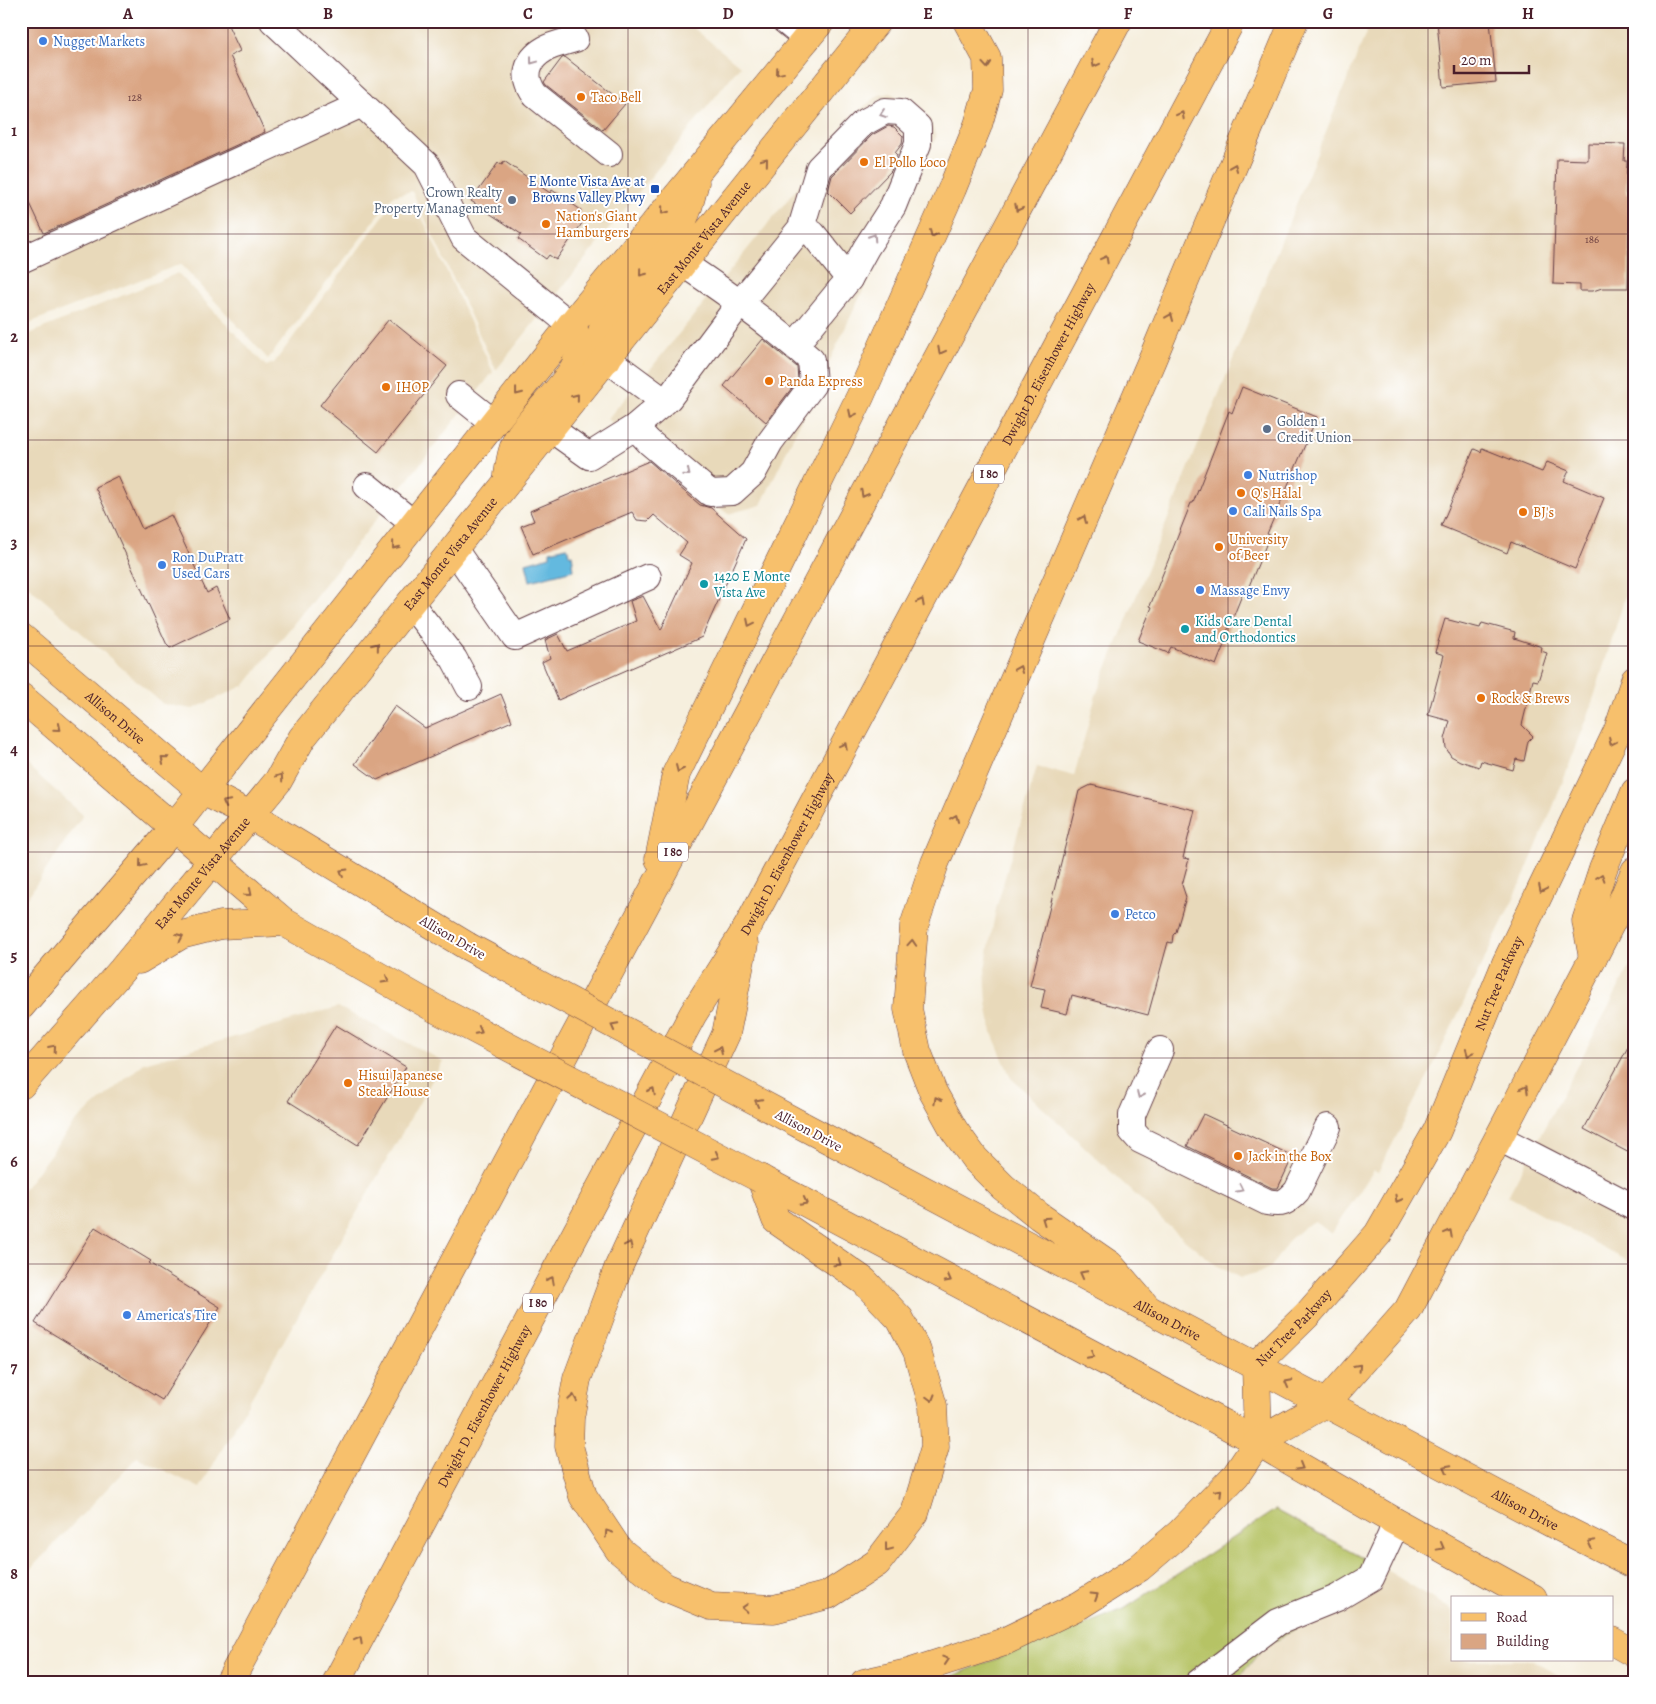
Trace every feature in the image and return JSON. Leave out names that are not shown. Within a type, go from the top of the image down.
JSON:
[{"type":"main road","name":"East Monte Vista Avenue","points":[[21,1085],[122,970],[282,776],[302,738],[877,21]]},
{"type":"main road","points":[[654,888],[676,774],[860,396],[952,189],[978,125],[988,90],[987,58],[968,21]]},
{"type":"main road","name":"I 80","points":[[229,1683],[1118,21]]},
{"type":"main road","name":"Dwight D. Eisenhower Highway","points":[[336,1683],[692,1014],[747,928],[1231,21]]},
{"type":"main road","points":[[1147,1308],[1110,1265],[1039,1216],[1003,1187],[974,1159],[954,1130],[933,1092],[918,1051],[908,1008],[914,926],[935,863],[1173,309],[1294,21]]},
{"type":"main road","points":[[21,1006],[174,826],[570,325],[814,30]]},
{"type":"main road","points":[[607,359],[601,344],[604,324],[610,312],[681,225],[698,171]]},
{"type":"main road","points":[[506,484],[512,454],[519,436],[570,373],[578,359],[578,336],[570,325]]},
{"type":"main road","name":"Allison Drive","points":[[21,637],[201,790],[250,815],[467,946],[801,1126],[1256,1365],[1553,1524],[1635,1565]]},
{"type":"main road","name":"Nut Tree Parkway","points":[[1258,1442],[1256,1365],[1308,1314],[1378,1234],[1437,1131],[1506,963],[1618,730],[1635,680]]},
{"type":"main road","points":[[21,697],[284,922],[436,1009],[1258,1442],[1394,1521],[1529,1596]]},
{"type":"main road","points":[[1593,958],[1586,922],[1604,869],[1635,792]]},
{"type":"main road","points":[[864,1683],[908,1673],[1001,1643],[1080,1605],[1139,1568],[1180,1533],[1236,1475],[1258,1442],[1326,1403],[1408,1310],[1593,958],[1629,900],[1635,871]]},
{"type":"main road","points":[[122,970],[181,935],[221,925],[284,922]]},
{"type":"main road","points":[[747,928],[726,1034],[619,1266],[577,1379],[570,1418],[569,1446],[583,1496],[619,1550],[665,1587],[711,1606],[774,1610],[828,1594],[877,1563],[915,1513],[934,1447],[934,1414],[917,1351],[900,1320],[864,1281],[776,1220],[761,1179]]},
{"type":"main road","points":[[1614,1643],[1635,1654]]},
{"type":"lane","points":[[273,21],[427,165],[464,238],[570,325]]},
{"type":"lane","points":[[785,21],[814,30]]},
{"type":"lane","points":[[575,39],[546,49],[537,56],[530,64],[526,73],[528,86],[535,95],[610,154]]},
{"type":"lane","points":[[21,260],[362,104]]},
{"type":"lane","points":[[550,429],[589,456],[642,435],[664,401],[669,398],[740,303],[801,228],[819,168],[863,123],[886,111],[901,112],[918,127],[918,144],[893,206],[849,279],[795,345]]},
{"type":"lane","points":[[801,228],[813,234],[849,279]]},
{"type":"lane","points":[[642,435],[710,493],[732,492],[753,472],[770,442],[813,384],[811,360],[795,345],[740,303],[682,263]]},
{"type":"lane","points":[[607,359],[664,401]]},
{"type":"lane","points":[[459,395],[494,423]]},
{"type":"lane","points":[[367,486],[414,524]]},
{"type":"lane","points":[[454,549],[515,637],[648,577]]},
{"type":"lane","points":[[410,604],[454,659],[469,687]]},
{"type":"lane","points":[[1160,1050],[1132,1115],[1132,1131],[1140,1140],[1267,1202],[1279,1204],[1289,1200],[1297,1191],[1328,1127]]},
{"type":"lane","points":[[1499,1138],[1635,1208]]},
{"type":"lane","points":[[1198,1683],[1278,1622],[1337,1598],[1371,1578],[1391,1535],[1394,1521]]},
{"type":"shaded area","points":[[21,21],[685,21],[740,66],[496,370],[412,191],[393,196],[268,359],[181,264],[21,326]]},
{"type":"shaded area","points":[[1371,21],[1635,21],[1635,558],[1622,607],[1588,716],[1553,807],[1522,881],[1434,1064],[1378,1172],[1374,1170],[1331,1234],[1315,1221],[1304,1227],[1289,1240],[1271,1267],[1259,1273],[1240,1278],[1216,1265],[1172,1229],[1011,1078],[992,1033],[987,1002],[985,969],[996,909],[1037,766],[1074,776],[1096,695]]},
{"type":"shaded area","points":[[891,93],[930,120],[936,137],[761,505],[728,514],[607,419],[639,383],[861,109],[879,95]]},
{"type":"shaded area","points":[[416,204],[493,372],[245,685],[193,709],[163,704],[21,580],[21,337],[178,273],[266,366],[274,363],[390,207]]},
{"type":"shaded area","points":[[21,760],[83,815],[21,907]]},
{"type":"shaded area","points":[[1635,957],[1635,1265],[1508,1196]]},
{"type":"shaded area","points":[[338,1007],[443,1061],[200,1488],[137,1457],[21,1579],[21,1193],[74,1123],[144,1063]]},
{"type":"shaded area","points":[[1383,1568],[1451,1609],[1451,1662],[1537,1662],[1570,1683],[1235,1683],[1261,1650],[1351,1594]]},
{"type":"green space","points":[[1275,1510],[1383,1568],[1351,1594],[1261,1650],[1235,1683],[934,1683],[1124,1609]]},
{"type":"water","points":[[567,547],[569,554],[572,555],[573,570],[530,581],[526,563],[550,556],[550,551]]},
{"type":"building","points":[[21,21],[226,21],[240,51],[230,56],[265,132],[44,233],[21,184]]},
{"type":"building","points":[[1437,21],[1490,21],[1496,82],[1443,87]]},
{"type":"building","name":"Taco Bell","points":[[565,57],[625,104],[603,130],[544,82],[562,58]]},
{"type":"building","points":[[888,126],[894,127],[903,136],[902,144],[895,153],[897,155],[891,171],[850,213],[828,191],[832,176],[872,135]]},
{"type":"building","points":[[1588,143],[1625,144],[1624,161],[1627,161],[1626,194],[1630,194],[1628,288],[1602,288],[1593,291],[1580,291],[1580,285],[1553,284],[1557,159],[1588,160]]},
{"type":"building","points":[[504,161],[550,193],[552,190],[581,210],[576,217],[583,222],[556,260],[549,255],[546,259],[518,239],[521,234],[471,201],[498,163],[502,165]]},
{"type":"building","name":"IHOP","points":[[389,319],[447,366],[378,452],[320,405]]},
{"type":"building","points":[[763,339],[797,367],[798,380],[766,422],[724,386]]},
{"type":"building","points":[[1242,387],[1317,417],[1267,534],[1270,535],[1247,591],[1244,590],[1224,639],[1226,640],[1216,665],[1171,647],[1168,653],[1138,641],[1191,503],[1193,503],[1229,411],[1232,413]]},
{"type":"building","name":"BJ's","points":[[1482,448],[1542,472],[1547,462],[1569,471],[1564,481],[1604,498],[1575,569],[1511,542],[1507,553],[1441,526],[1474,449],[1481,452]]},
{"type":"building","name":"1420 E Monte Vista Ave","points":[[649,461],[700,505],[711,508],[746,539],[702,637],[558,700],[542,662],[550,658],[545,640],[558,634],[567,651],[636,621],[630,601],[643,596],[661,630],[692,563],[679,555],[687,543],[654,515],[648,521],[637,520],[632,512],[533,554],[521,526],[534,521],[530,511]]},
{"type":"building","name":"Ron DuPratt Used Cars","points":[[118,476],[142,529],[171,515],[207,593],[216,588],[230,619],[170,648],[167,645],[95,487]]},
{"type":"building","name":"Rock & Brews","points":[[1445,619],[1480,628],[1482,623],[1515,632],[1514,638],[1542,647],[1541,651],[1547,653],[1538,681],[1533,680],[1522,725],[1533,736],[1528,741],[1524,761],[1516,759],[1513,770],[1481,761],[1479,767],[1451,756],[1446,748],[1445,739],[1450,721],[1428,715],[1444,655],[1435,652]]},
{"type":"building","points":[[501,694],[512,721],[377,780],[355,764],[395,706],[425,728]]},
{"type":"building","name":"Petco","points":[[1091,785],[1195,810],[1183,858],[1189,859],[1182,885],[1186,897],[1172,943],[1168,942],[1148,1015],[1072,995],[1067,1014],[1041,1008],[1045,989],[1030,986],[1079,791]]},
{"type":"building","name":"Hisui Japanese Steak House","points":[[336,1025],[406,1067],[358,1145],[288,1101]]},
{"type":"building","points":[[1635,1034],[1635,1156],[1584,1129]]},
{"type":"building","name":"Jack in the Box","points":[[1203,1114],[1293,1156],[1278,1188],[1272,1188],[1187,1146]]},
{"type":"building","name":"America's Tire","points":[[95,1227],[151,1261],[149,1263],[220,1307],[162,1400],[35,1323]]},
{"type":"place","name":"Nugget Markets","points":[[43,41]]},
{"type":"place","name":"Taco Bell","points":[[581,97]]},
{"type":"place","name":"El Pollo Loco","points":[[864,162]]},
{"type":"place","name":"E Monte Vista Ave at Browns Valley Pkwy","points":[[655,189]]},
{"type":"place","name":"Crown Realty Property Management","points":[[512,200]]},
{"type":"place","name":"Nation's Giant Hamburgers","points":[[546,224]]},
{"type":"place","name":"Panda Express","points":[[769,381]]},
{"type":"place","name":"IHOP","points":[[386,387]]},
{"type":"place","name":"Golden 1 Credit Union","points":[[1267,429]]},
{"type":"place","name":"Nutrishop","points":[[1248,475]]},
{"type":"place","name":"Q's Halal","points":[[1241,493]]},
{"type":"place","name":"Cali Nails Spa","points":[[1233,511]]},
{"type":"place","name":"BJ's","points":[[1523,512]]},
{"type":"place","name":"University of Beer","points":[[1219,547]]},
{"type":"place","name":"Ron DuPratt Used Cars","points":[[162,565]]},
{"type":"place","name":"1420 E Monte Vista Ave","points":[[704,584]]},
{"type":"place","name":"Massage Envy","points":[[1200,590]]},
{"type":"place","name":"Kids Care Dental and Orthodontics","points":[[1185,629]]},
{"type":"place","name":"Rock & Brews","points":[[1481,698]]},
{"type":"place","name":"Petco","points":[[1115,914]]},
{"type":"place","name":"Hisui Japanese Steak House","points":[[348,1083]]},
{"type":"place","name":"Jack in the Box","points":[[1238,1156]]},
{"type":"place","name":"America's Tire","points":[[127,1315]]}]
